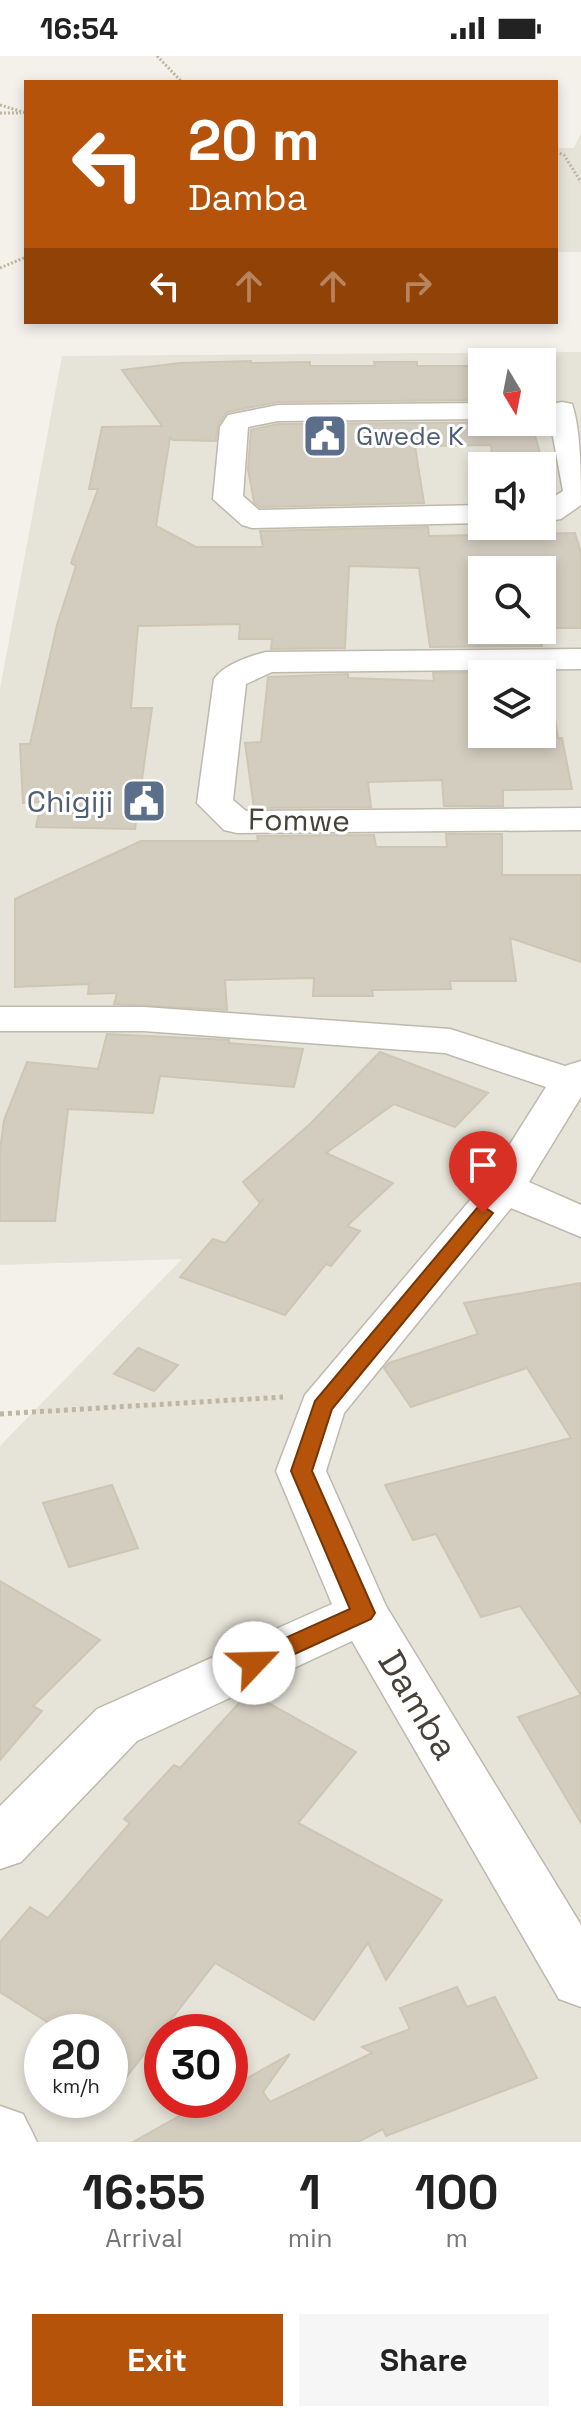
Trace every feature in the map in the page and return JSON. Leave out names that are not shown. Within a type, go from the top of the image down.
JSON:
[{"type":"street","points":[[556,509],[578,494],[562,410]]},
{"type":"street","points":[[468,411],[278,413],[238,421],[234,427],[228,499],[252,519],[468,514]]},
{"type":"street","name":"Fomwe","points":[[581,659],[266,662],[230,679],[215,803],[237,822],[581,819]]},
{"type":"street","points":[[0,1019],[144,1019],[450,1041],[576,1078]]},
{"type":"street","name":"Damba","points":[[576,1078],[504,1188],[322,1407],[301,1471],[363,1613],[581,1980]]},
{"type":"street","points":[[504,1188],[581,1222]]},
{"type":"street","points":[[0,1844],[117,1725],[363,1613]]},
{"type":"street","points":[[0,2136],[5,2142]]},
{"type":"path","points":[[157,56],[180,80]]},
{"type":"path","points":[[0,105],[24,112]]},
{"type":"path","points":[[0,113],[24,113]]},
{"type":"path","points":[[558,153],[564,155],[581,182]]},
{"type":"path","points":[[0,268],[24,258]]},
{"type":"path","points":[[0,1414],[277,1396],[322,1407]]},
{"type":"shaded area","points":[[581,133],[581,252],[558,252],[558,148],[574,148]]},
{"type":"shaded area","points":[[556,352],[581,352],[581,2142],[0,2142],[0,1446],[182,1259],[0,1265],[0,689],[62,356],[468,353],[468,436],[556,436]]},
{"type":"building","points":[[251,361],[310,362],[310,366],[375,366],[374,362],[417,362],[417,366],[468,366],[468,400],[278,402],[227,412],[218,425],[216,441],[173,440],[170,437],[156,526],[196,547],[263,547],[260,531],[428,527],[429,536],[468,535],[468,540],[556,540],[556,533],[575,533],[581,553],[581,628],[556,628],[556,556],[468,556],[468,644],[542,646],[430,647],[419,568],[349,566],[345,648],[271,649],[272,639],[239,639],[240,624],[138,626],[131,708],[152,708],[135,829],[36,827],[41,802],[23,803],[20,744],[30,744],[57,625],[76,566],[71,563],[98,489],[89,489],[102,427],[162,426],[122,370],[180,363]]},
{"type":"building","points":[[468,422],[468,436],[535,436],[540,452],[492,452],[491,445],[415,446],[424,503],[260,507],[254,502],[248,469],[251,430],[278,424]]},
{"type":"building","points":[[433,673],[468,673],[468,748],[556,748],[556,726],[558,738],[562,738],[572,789],[503,790],[503,806],[444,806],[442,780],[368,782],[371,807],[254,808],[245,743],[261,742],[268,677],[348,674],[348,678],[434,681]]},
{"type":"building","points":[[446,834],[502,834],[502,875],[581,875],[581,962],[510,938],[516,981],[450,981],[451,989],[372,990],[373,996],[313,996],[314,978],[225,980],[227,1010],[114,1004],[117,993],[88,994],[89,984],[15,987],[15,899],[141,841],[258,841],[257,836],[374,835],[376,847],[447,847]]},
{"type":"building","points":[[107,1034],[229,1040],[229,1043],[303,1049],[294,1087],[160,1076],[153,1113],[68,1109],[55,1221],[0,1221],[0,1150],[4,1120],[27,1062],[98,1069]]},
{"type":"building","points":[[380,1052],[488,1093],[455,1127],[394,1104],[326,1153],[393,1183],[347,1226],[360,1231],[331,1266],[326,1264],[285,1315],[180,1277],[213,1239],[225,1243],[264,1199],[259,1202],[243,1182],[309,1125]]},
{"type":"building","points":[[581,1283],[581,1695],[520,1606],[481,1617],[436,1534],[413,1540],[385,1485],[571,1438],[527,1368],[411,1407],[384,1368],[389,1363],[478,1334],[464,1303]]},
{"type":"building","points":[[138,1348],[178,1365],[154,1391],[114,1374]]},
{"type":"building","points":[[112,1485],[138,1548],[69,1567],[43,1503]]},
{"type":"building","points":[[0,1581],[100,1640],[33,1706],[42,1711],[0,1760]]},
{"type":"building","points":[[249,1692],[356,1752],[298,1823],[442,1900],[386,1980],[368,1943],[314,2020],[215,1963],[175,2014],[144,2014],[144,2054],[128,2075],[128,2014],[35,2014],[0,1992],[0,1942],[30,1907],[48,1918],[130,1823],[124,1819],[174,1765],[180,1768]]},
{"type":"building","points":[[581,1695],[581,1823],[518,1717]]},
{"type":"building","points":[[457,1987],[467,2007],[495,1997],[537,2078],[386,2136],[383,2129],[358,2142],[133,2142],[176,2118],[248,2118],[248,2078],[290,2054],[263,2092],[270,2102],[372,2053],[362,2047],[410,2029],[400,2008]]},
{"type":"place","name":"Gwede K","points":[[325,436]]},
{"type":"place","name":"Chigiji","points":[[144,801]]},
{"type":"route","points":[[254,1663],[363,1613],[301,1471],[322,1407],[483,1213]]}]
